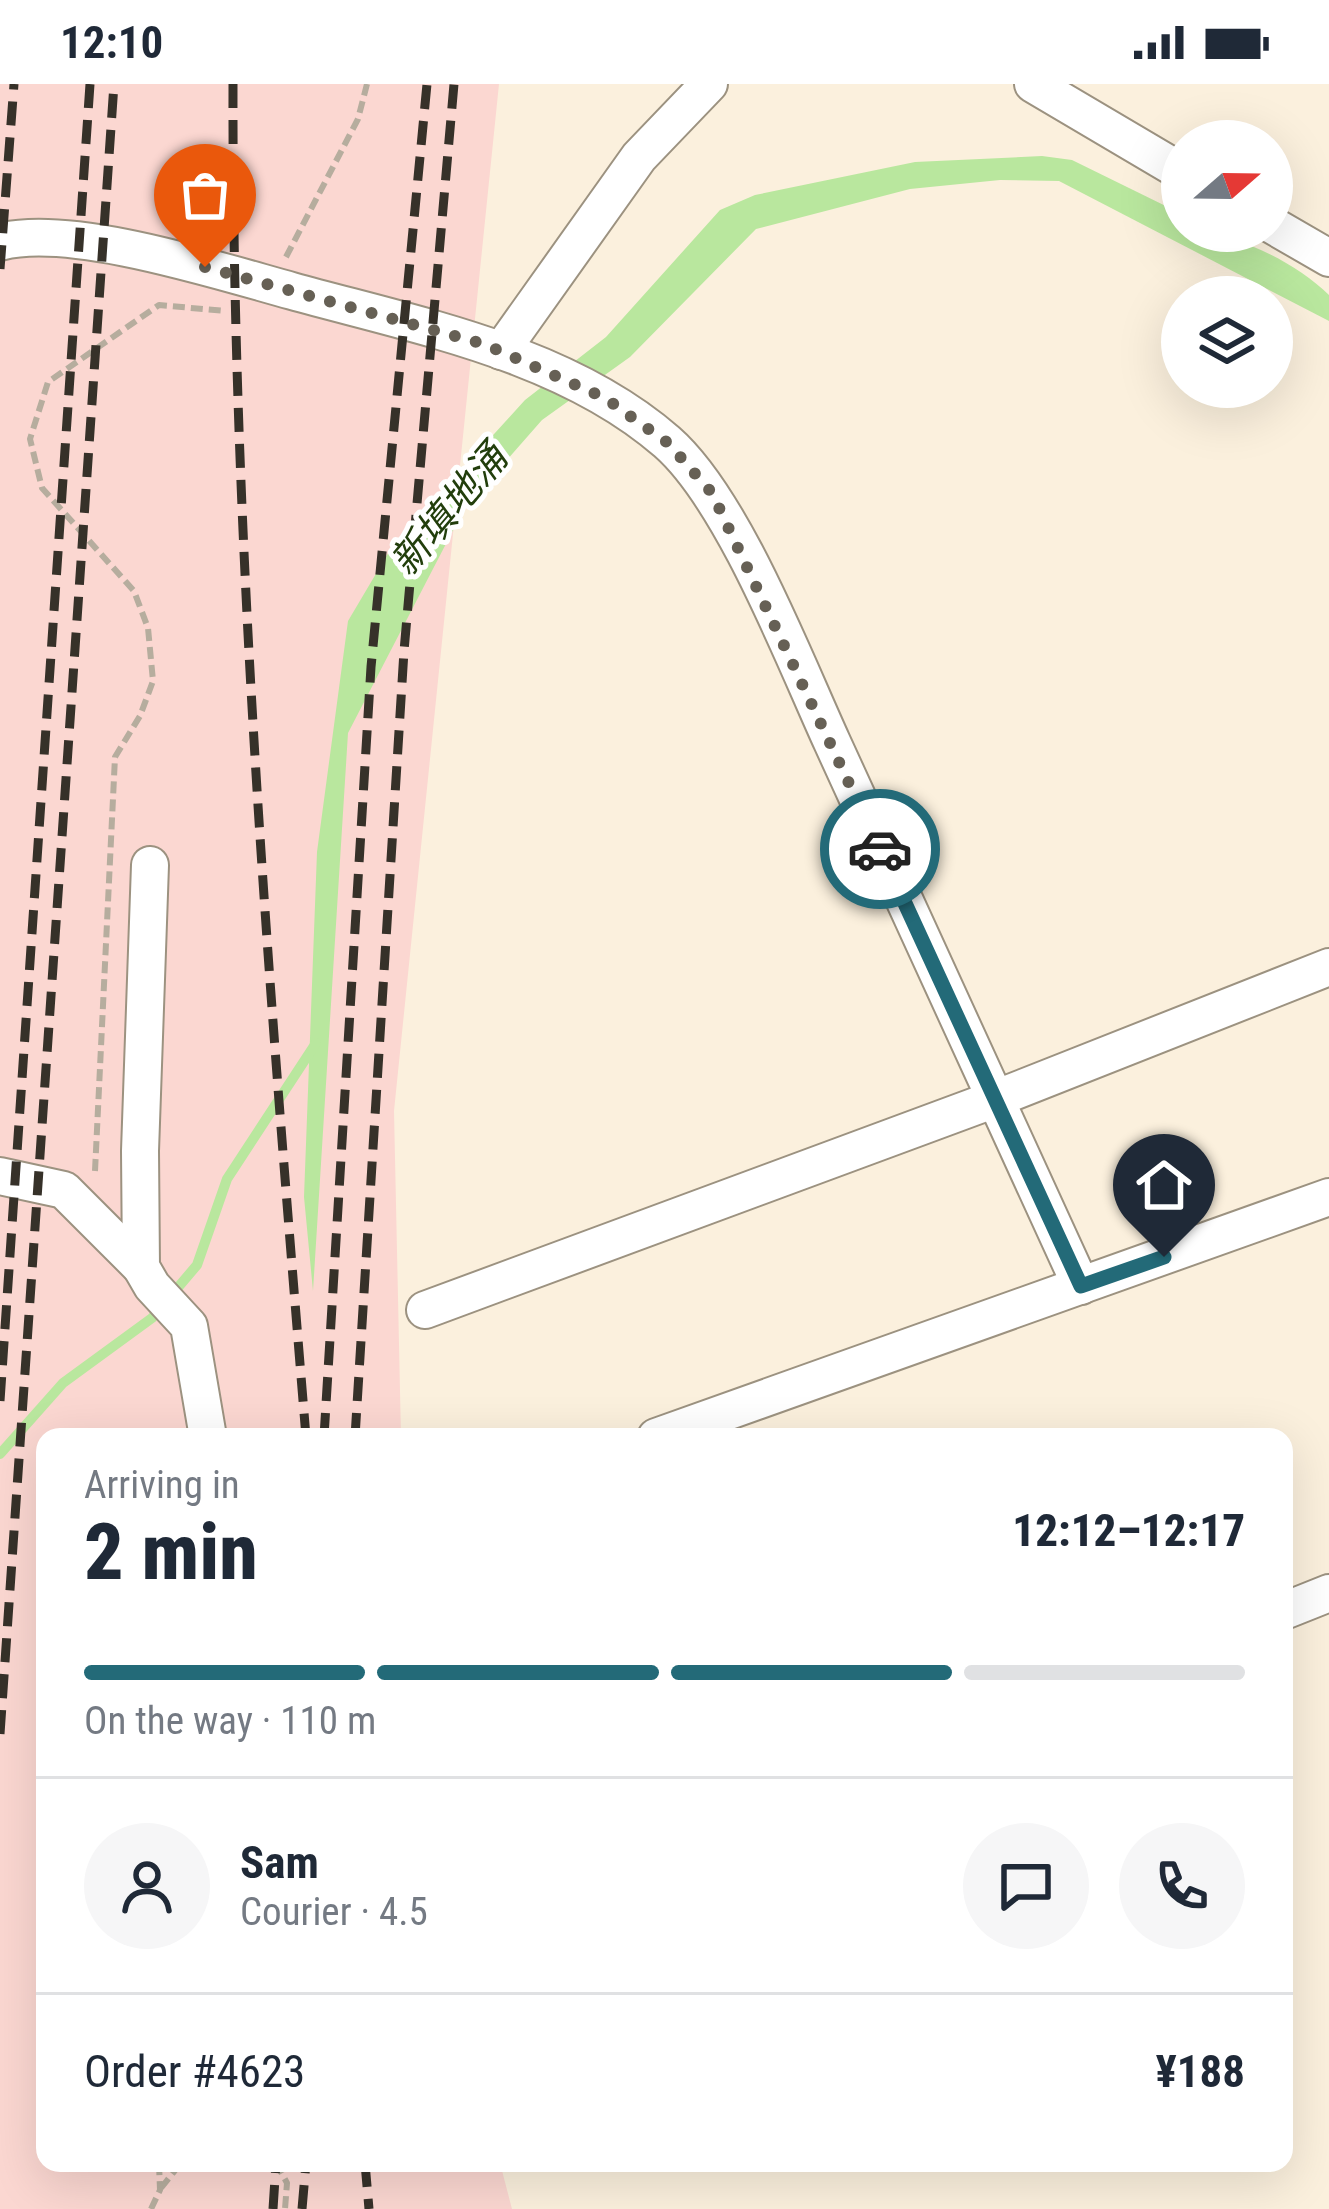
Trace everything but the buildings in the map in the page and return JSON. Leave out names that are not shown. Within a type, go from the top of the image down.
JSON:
[{"type":"street","points":[[501,351],[639,157],[709,84]]},
{"type":"street","points":[[1033,84],[1161,160]]},
{"type":"street","points":[[0,242],[28,235],[129,250],[276,286],[501,351],[605,398],[668,443],[712,493],[790,651],[1081,1286]]},
{"type":"street","points":[[1293,237],[1329,258]]},
{"type":"street","points":[[147,1276],[140,1151],[150,865]]},
{"type":"street","points":[[425,1310],[995,1099],[1329,967]]},
{"type":"street","points":[[0,1176],[64,1190],[190,1326],[207,1428]]},
{"type":"street","points":[[681,1428],[1329,1197]]},
{"type":"street","points":[[1293,1608],[1329,1594]]},
{"type":"path","points":[[95,1177],[115,758],[140,716],[153,681],[148,628],[134,591],[42,488],[30,439],[48,382],[159,305],[268,314],[290,245],[320,200],[358,119],[367,84]]},
{"type":"path","points":[[159,2172],[160,2190]]},
{"type":"path","points":[[151,2209],[174,2172]]},
{"type":"path","points":[[281,2172],[287,2183],[285,2209]]},
{"type":"shaded area","points":[[0,84],[499,84],[394,1111],[401,1428],[36,1428],[36,2172],[502,2172],[512,2209],[0,2209]]},
{"type":"water","points":[[1042,156],[1072,160],[1161,204],[1161,234],[1059,181],[1000,180],[910,189],[756,229],[630,357],[542,420],[464,509],[348,733],[313,1291],[304,1197],[317,852],[348,621],[393,545],[525,400],[606,337],[720,210],[755,195],[915,162]]},
{"type":"water","points":[[1196,252],[1264,252],[1280,259],[1329,295],[1329,321],[1293,302],[1293,276],[1242,276]]},
{"type":"waterway","name":"新填地涌","points":[[0,1454],[63,1383],[152,1318],[197,1265],[227,1179],[316,1043]]},
{"type":"railway","points":[[0,269],[14,84]]},
{"type":"railway","points":[[0,1401],[90,84]]},
{"type":"railway","points":[[0,1734],[114,84]]},
{"type":"railway","points":[[233,84],[246,592],[266,930],[305,1428]]},
{"type":"railway","points":[[325,1428],[371,667],[427,84]]},
{"type":"railway","points":[[356,1428],[404,651],[454,84]]},
{"type":"railway","points":[[273,2209],[275,2172]]},
{"type":"railway","points":[[302,2209],[305,2172]]},
{"type":"railway","points":[[366,2172],[369,2209]]},
{"type":"way so far","points":[[205,267],[484,344],[605,398],[668,443],[712,493],[880,849]]},
{"type":"route","points":[[880,849],[1081,1286],[1164,1257]]}]
